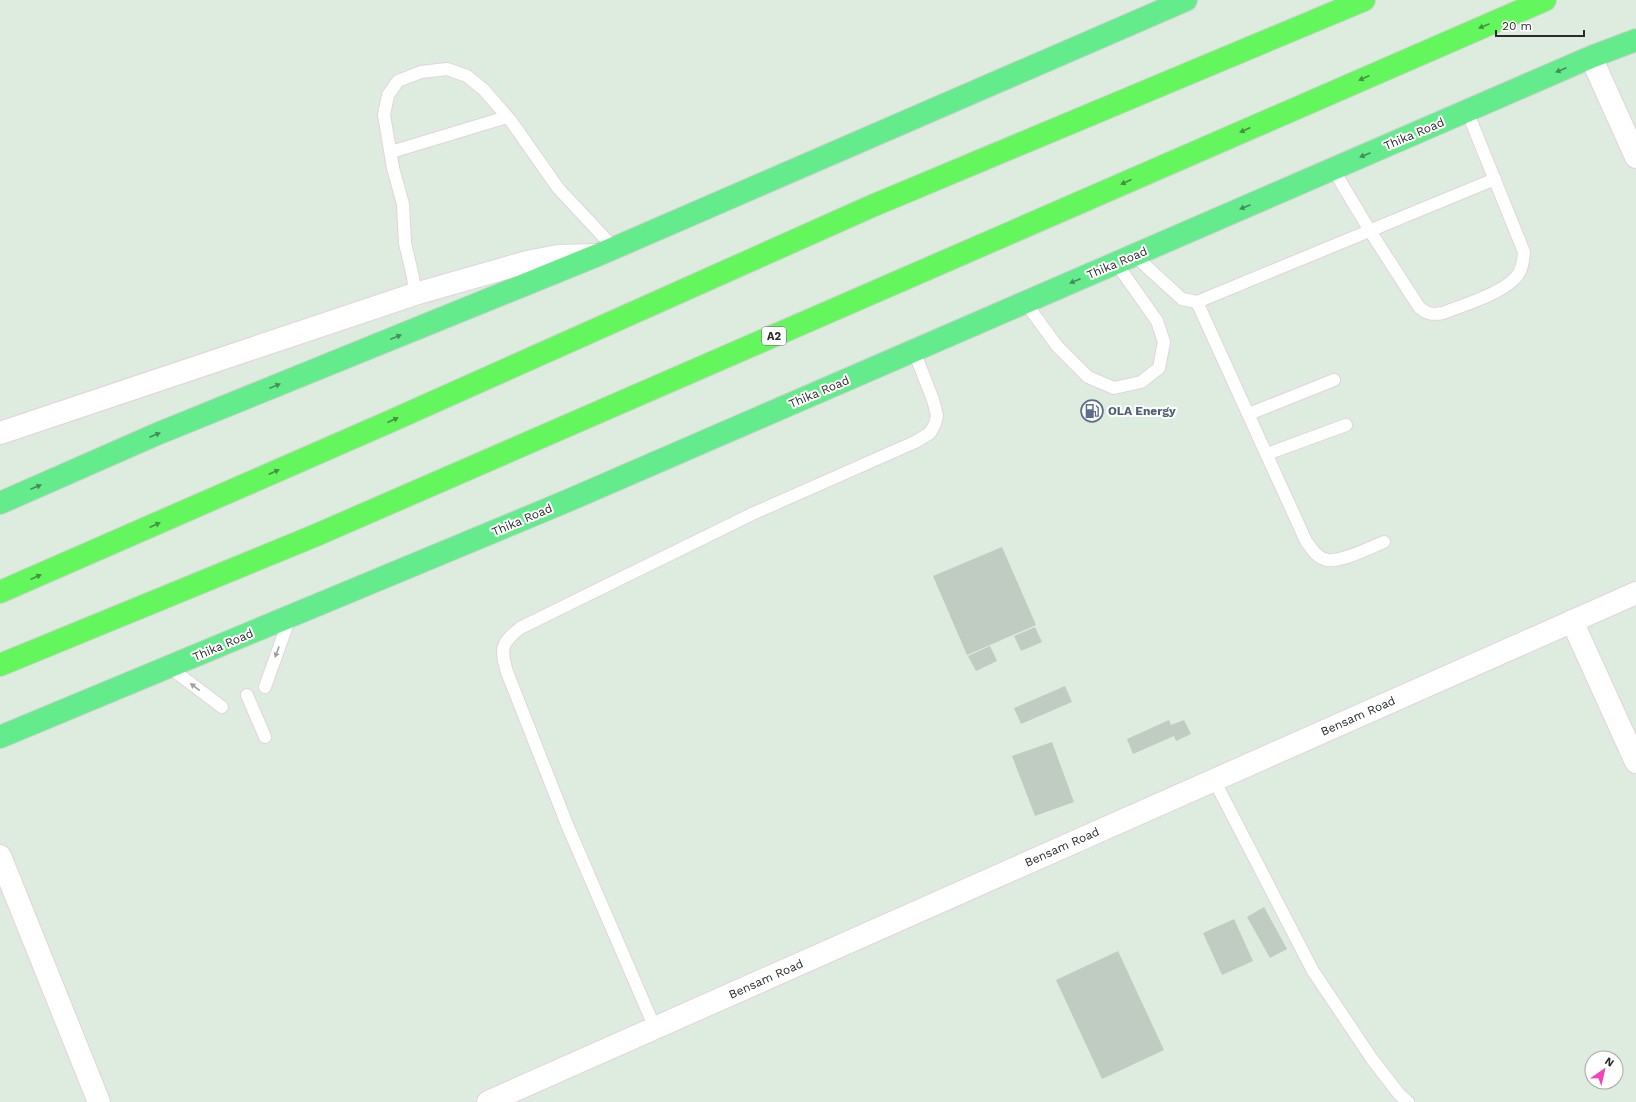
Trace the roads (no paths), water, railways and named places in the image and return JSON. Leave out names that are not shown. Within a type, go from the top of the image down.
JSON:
[{"type":"highway","points":[[0,592],[377,427],[872,206],[1364,0]]},
{"type":"highway","name":"A2","points":[[0,665],[314,536],[1545,0]]},
{"type":"main road","points":[[0,503],[157,434],[606,252],[1186,0]]},
{"type":"main road","name":"Thika Road","points":[[0,737],[567,501],[1591,57],[1636,40]]},
{"type":"street","points":[[1591,57],[1636,157]]},
{"type":"street","points":[[0,433],[415,294],[533,261],[558,256],[606,252]]},
{"type":"street","name":"Bensam Road","points":[[488,1102],[1636,593]]},
{"type":"street","points":[[1572,621],[1636,762]]},
{"type":"street","points":[[0,856],[99,1102]]},
{"type":"lane","points":[[415,294],[413,277],[405,243],[403,204],[393,168],[384,115],[388,95],[398,81],[421,72],[447,69],[467,76],[484,90],[507,117],[606,252]]},
{"type":"lane","points":[[1333,169],[1370,231],[1419,307],[1425,312],[1433,315],[1443,313],[1498,291],[1504,288],[1519,274],[1523,264],[1524,252],[1467,111]]},
{"type":"lane","points":[[391,152],[507,117]]},
{"type":"lane","points":[[1125,259],[1182,299],[1197,302],[1495,179]]},
{"type":"lane","points":[[1025,302],[1057,346],[1088,377],[1114,388],[1142,382],[1159,368],[1164,342],[1156,321],[1125,259]]},
{"type":"lane","points":[[1197,302],[1306,541],[1315,553],[1326,560],[1339,560],[1384,542]]},
{"type":"lane","points":[[654,1028],[568,827],[510,680],[504,661],[503,646],[508,638],[520,628],[752,514],[915,442],[930,433],[935,424],[937,415],[933,400],[914,351]]},
{"type":"lane","points":[[1248,414],[1334,380]]},
{"type":"lane","points":[[1267,454],[1346,425]]},
{"type":"lane","points":[[265,687],[290,617]]},
{"type":"lane","points":[[169,667],[222,707]]},
{"type":"lane","points":[[247,695],[265,737]]},
{"type":"lane","points":[[1214,780],[1312,971],[1372,1059],[1399,1094],[1408,1102]]},
{"type":"place","name":"OLA Energy","points":[[1092,411]]}]
